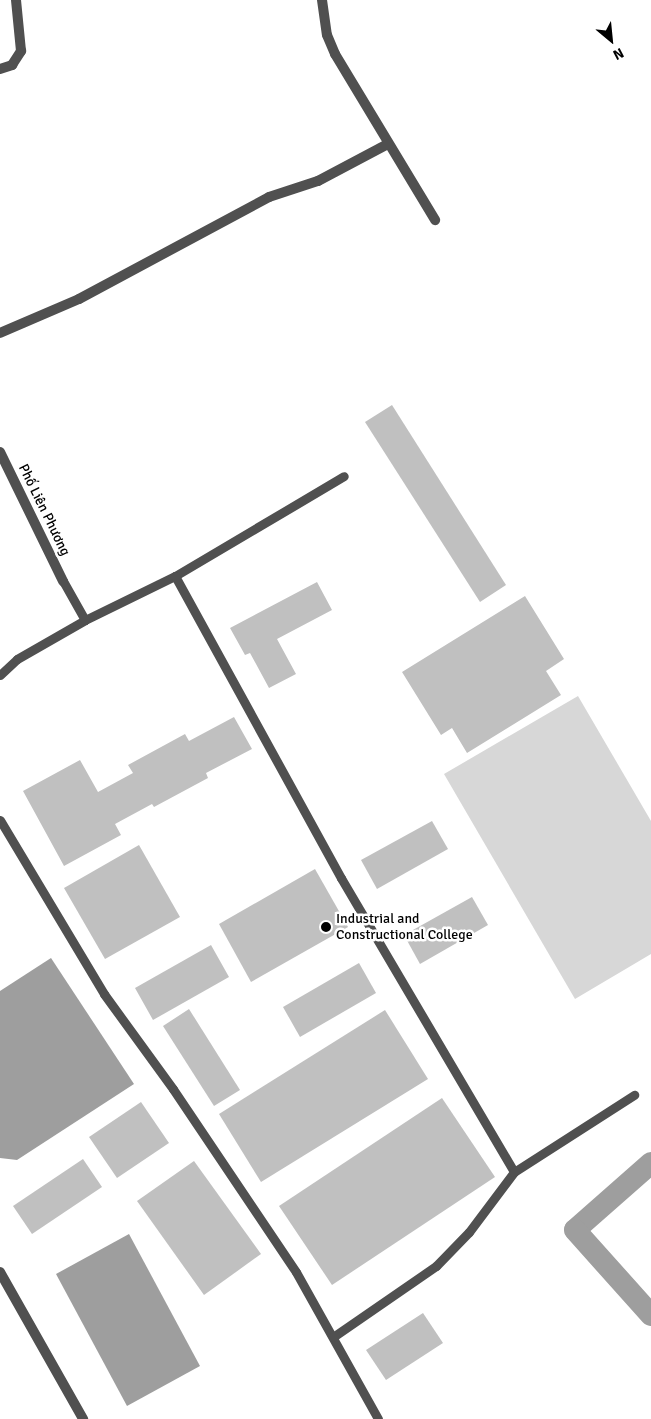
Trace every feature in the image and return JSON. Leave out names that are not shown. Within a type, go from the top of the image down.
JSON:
[{"type":"street","points":[[0,69],[12,65],[21,51],[16,0]]},
{"type":"street","points":[[322,0],[327,35],[335,54],[435,220]]},
{"type":"street","points":[[0,333],[79,299],[261,200],[318,181],[388,144]]},
{"type":"street","name":"Phố Liên Phương","points":[[0,452],[63,581]]},
{"type":"street","points":[[0,1272],[83,1419]]},
{"type":"lane","points":[[0,674],[17,659],[85,620],[175,576],[344,476]]},
{"type":"lane","points":[[175,576],[341,878],[514,1172]]},
{"type":"lane","points":[[63,581],[85,620]]},
{"type":"lane","points":[[0,820],[104,994],[234,1178],[315,1303],[378,1419]]},
{"type":"lane","points":[[333,1337],[436,1266],[469,1232],[514,1172],[634,1095]]},
{"type":"shaded area","points":[[578,696],[651,821],[651,954],[575,999],[444,774]]},
{"type":"shaded area","points":[[51,958],[134,1084],[17,1160],[0,1158],[0,991]]},
{"type":"shaded area","points":[[129,1234],[200,1366],[127,1406],[56,1274]]},
{"type":"building","points":[[392,405],[506,585],[480,602],[365,422]]},
{"type":"building","points":[[317,582],[332,610],[277,639],[296,674],[269,688],[250,653],[245,655],[230,628]]},
{"type":"building","points":[[525,596],[564,659],[546,671],[561,695],[467,753],[452,728],[441,735],[402,672]]},
{"type":"building","points":[[234,717],[252,749],[206,773],[208,778],[154,807],[152,804],[115,824],[121,835],[64,866],[23,791],[80,760],[98,792],[133,773],[128,765],[185,734],[189,741]]},
{"type":"building","points":[[432,821],[448,849],[377,889],[361,860]]},
{"type":"building","points":[[139,845],[180,917],[105,959],[64,888]]},
{"type":"building","points":[[315,869],[348,927],[251,982],[219,924]]},
{"type":"building","points":[[472,897],[488,925],[420,964],[404,935]]},
{"type":"building","points":[[211,945],[229,977],[153,1020],[135,988]]},
{"type":"building","points":[[359,963],[376,993],[300,1037],[283,1007]]},
{"type":"building","points":[[189,1009],[240,1090],[214,1106],[163,1026]]},
{"type":"building","points":[[385,1010],[428,1079],[261,1182],[219,1114]]},
{"type":"building","points":[[442,1098],[495,1177],[332,1285],[279,1206]]},
{"type":"building","points":[[141,1102],[169,1143],[117,1178],[89,1137]]},
{"type":"building","points":[[83,1159],[102,1187],[32,1234],[13,1206]]},
{"type":"building","points":[[194,1161],[261,1254],[204,1295],[137,1201]]},
{"type":"building","points":[[423,1313],[443,1343],[386,1380],[366,1350]]},
{"type":"waterway","points":[[651,1163],[575,1230],[651,1315]]},
{"type":"place","name":"Industrial and Constructional College","points":[[326,927]]}]
